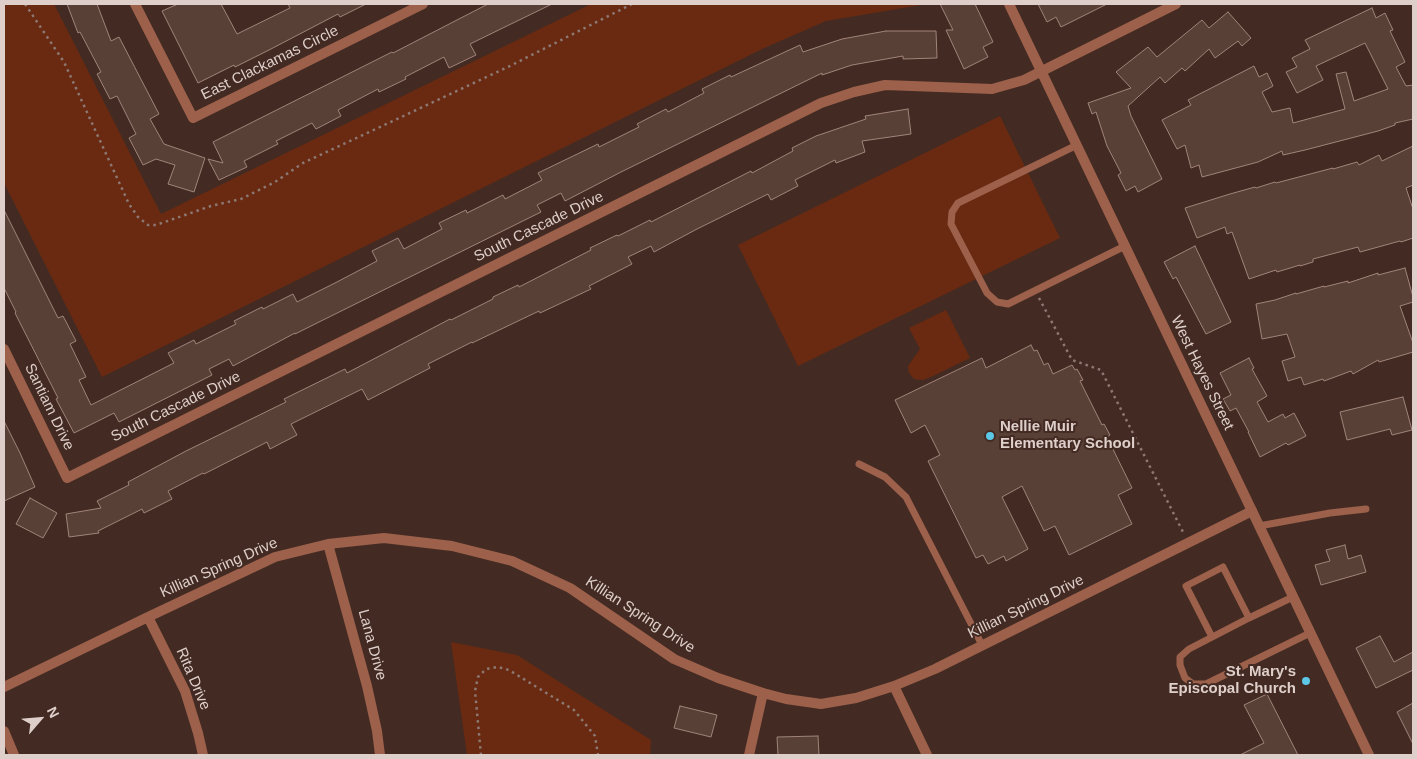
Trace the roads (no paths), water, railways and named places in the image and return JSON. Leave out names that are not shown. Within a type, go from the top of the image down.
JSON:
[{"type":"street","name":"East Clackamas Circle","points":[[135,4],[193,118],[423,4]]},
{"type":"street","name":"West Hayes Street","points":[[1009,4],[1369,755]]},
{"type":"street","name":"South Cascade Drive","points":[[67,478],[821,103],[854,92],[884,85],[992,89],[1008,86],[1024,80],[1176,4]]},
{"type":"street","name":"Santiam Drive","points":[[4,349],[67,478]]},
{"type":"street","name":"Killian Spring Drive","points":[[4,688],[275,557],[328,544],[384,538],[452,546],[512,561],[570,588],[674,659],[718,678],[763,693],[786,699],[821,704],[856,698],[894,686],[935,668],[1252,511]]},
{"type":"street","name":"Lana Drive","points":[[328,544],[367,686],[380,755]]},
{"type":"street","name":"Rita Drive","points":[[148,617],[185,691],[203,755]]},
{"type":"street","points":[[894,686],[927,755]]},
{"type":"street","points":[[749,755],[763,693]]},
{"type":"street","points":[[4,731],[14,755]]},
{"type":"lane","points":[[1077,145],[958,203],[952,212],[951,224],[987,294],[997,302],[1008,304],[1125,246]]},
{"type":"lane","points":[[859,464],[885,476],[906,498],[982,645]]},
{"type":"lane","points":[[1259,526],[1330,513],[1366,509]]},
{"type":"lane","points":[[1212,637],[1186,586],[1223,567],[1249,618]]},
{"type":"lane","points":[[1293,597],[1190,649],[1180,657],[1180,665],[1185,678],[1193,684],[1206,684],[1310,633]]},
{"type":"place","name":"Nellie Muir Elementary School","points":[[990,436]]},
{"type":"place","name":"St. Mary's Episcopal Church","points":[[1306,681]]}]
